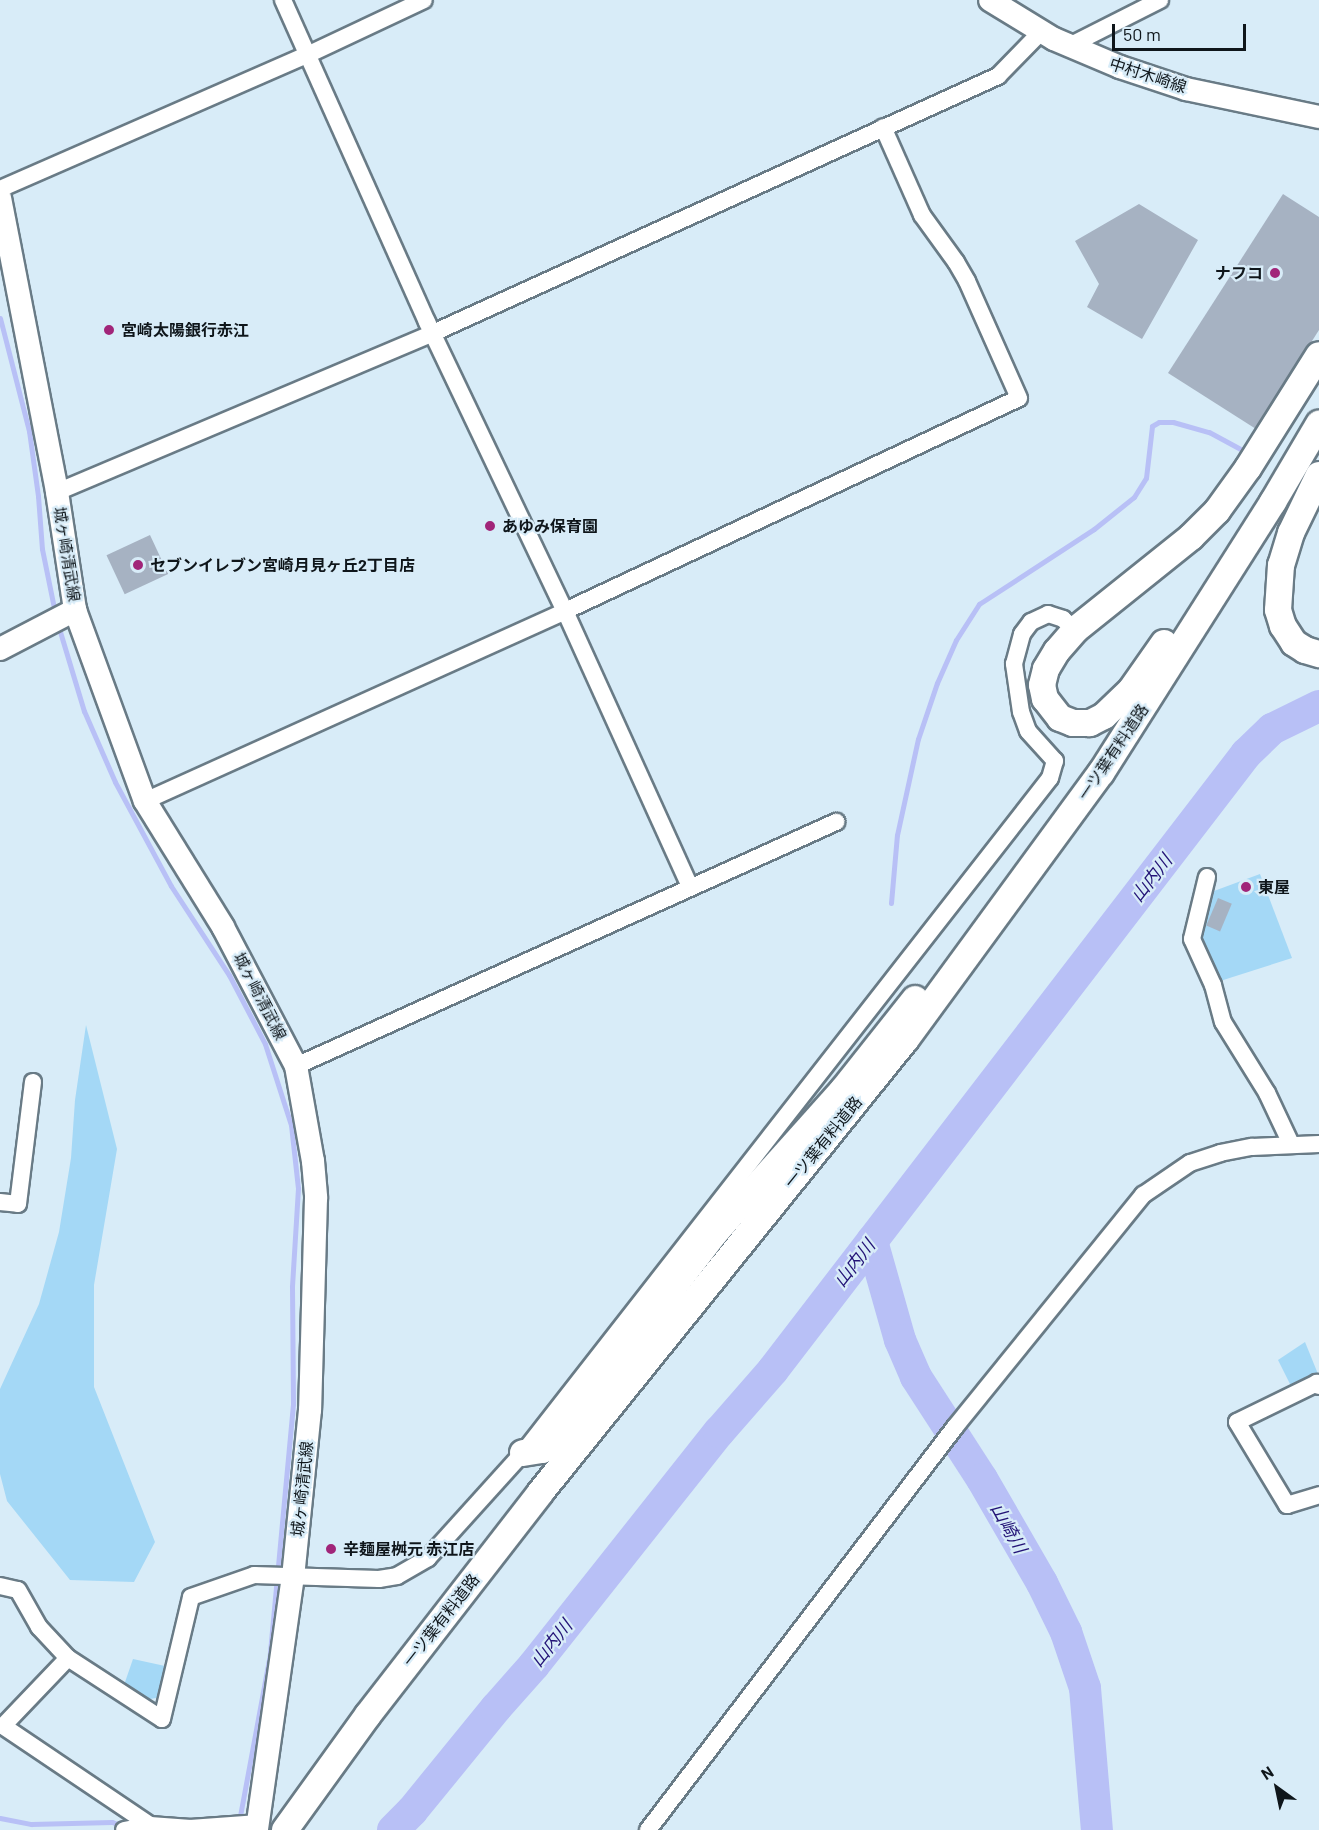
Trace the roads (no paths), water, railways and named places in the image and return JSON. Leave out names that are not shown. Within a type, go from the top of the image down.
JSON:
[{"type":"main road","name":"中村木崎線","points":[[990,0],[1041,32],[1120,67],[1186,89],[1319,117]]},
{"type":"main road","name":"城ヶ崎清武線","points":[[0,198],[5,254],[57,492],[71,613],[145,801],[223,927],[296,1066],[313,1161],[316,1198],[310,1410],[293,1576],[257,1826]]},
{"type":"main road","points":[[1303,453],[1131,690],[1104,716],[1090,723],[1073,723],[1060,718],[1045,699],[1042,685],[1046,669],[1057,651],[1075,630],[1191,537],[1217,511],[1248,468],[1319,355]]},
{"type":"main road","name":"一ツ葉有料道路","points":[[285,1830],[424,1641],[540,1493],[906,1039],[1024,879],[1101,773],[1319,424]]},
{"type":"main road","points":[[1319,475],[1291,533],[1281,565],[1278,610],[1282,626],[1294,643],[1319,654]]},
{"type":"main road","points":[[0,649],[71,613]]},
{"type":"main road","points":[[524,1453],[542,1450],[578,1412],[715,1233],[843,1090],[968,933],[1024,879]]},
{"type":"street","points":[[283,0],[433,333],[565,611],[690,887]]},
{"type":"street","points":[[0,189],[307,55],[424,0]]},
{"type":"street","points":[[1069,46],[1160,0]]},
{"type":"street","points":[[57,492],[433,333],[998,76],[1041,32]]},
{"type":"street","points":[[145,801],[565,611],[1019,398],[967,281],[922,215],[883,128]]},
{"type":"street","points":[[0,1586],[18,1590],[39,1627],[68,1658],[162,1719],[191,1597],[254,1575],[379,1579],[406,1572],[428,1558],[524,1453],[1050,778],[1055,761],[1028,731],[1021,712],[1014,664],[1022,634],[1031,622],[1048,614],[1063,619],[1075,630]]},
{"type":"street","points":[[296,1066],[836,822]]},
{"type":"street","points":[[1207,877],[1192,939],[1213,985],[1223,1022],[1267,1093],[1291,1144]]},
{"type":"street","points":[[0,1202],[18,1204],[33,1082]]},
{"type":"street","points":[[648,1830],[955,1427],[1143,1195],[1190,1163],[1231,1151],[1291,1144],[1319,1144]]},
{"type":"street","points":[[1319,1386],[1317,1383],[1238,1422],[1287,1505],[1319,1495]]},
{"type":"street","points":[[68,1658],[3,1726],[136,1828],[257,1826]]},
{"type":"waterway","points":[[0,318],[29,431],[38,496],[42,549],[55,613]]},
{"type":"waterway","points":[[891,903],[897,835],[918,739],[937,683],[956,640],[979,604],[1094,529],[1134,497],[1146,478],[1152,426],[1159,422],[1173,422],[1209,432],[1246,452]]},
{"type":"waterway","points":[[58,625],[84,711],[115,782],[171,886],[229,975],[265,1044],[291,1125],[298,1188],[292,1287],[293,1404],[270,1654],[239,1822]]},
{"type":"waterway","name":"山内川","points":[[393,1830],[412,1811],[534,1665],[719,1432],[773,1370],[1246,754],[1272,729],[1319,706]]},
{"type":"waterway","name":"山崎川","points":[[872,1241],[900,1340],[916,1377],[982,1479],[1042,1583],[1066,1632],[1085,1688],[1097,1830]]},
{"type":"waterway","points":[[0,1818],[31,1824],[112,1822],[123,1826]]},
{"type":"place","name":"ナフコ","points":[[1275,273]]},
{"type":"place","name":"宮崎太陽銀行赤江","points":[[109,330]]},
{"type":"place","name":"あゆみ保育園","points":[[490,526]]},
{"type":"place","name":"セブンイレブン宮崎月見ヶ丘2丁目店","points":[[138,565]]},
{"type":"place","name":"東屋","points":[[1246,887]]},
{"type":"place","name":"辛麺屋桝元 赤江店","points":[[331,1549]]}]
